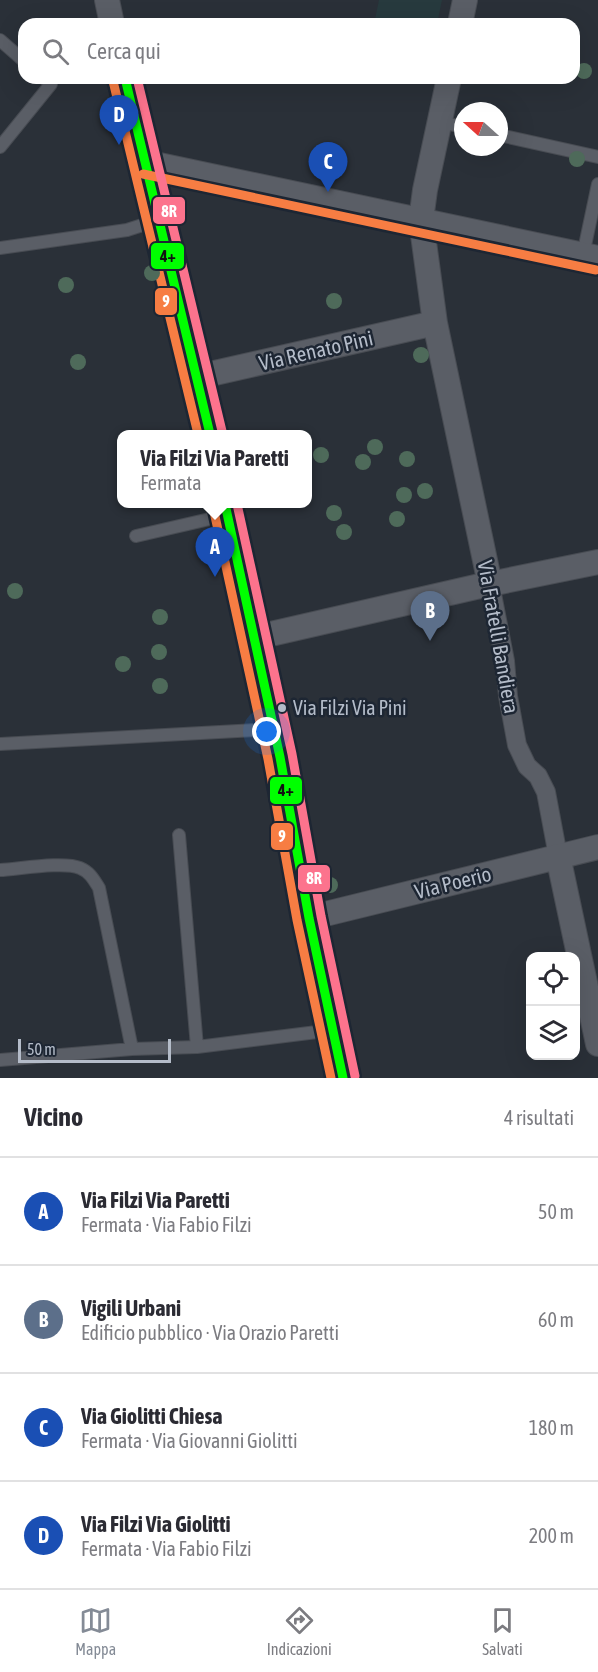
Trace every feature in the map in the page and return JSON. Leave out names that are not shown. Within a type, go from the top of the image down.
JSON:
[{"type":"street","points":[[106,0],[110,18]]},
{"type":"street","points":[[461,18],[465,0]]},
{"type":"street","points":[[126,84],[209,430]]},
{"type":"street","name":"Via Fratelli Bandiera","points":[[449,84],[451,124],[426,190],[421,220],[435,323],[505,661],[508,696],[517,745],[527,766],[537,776],[546,792],[558,856],[594,1003],[598,1044]]},
{"type":"street","points":[[145,162],[590,257]]},
{"type":"street","name":"Via Renato Pini","points":[[197,377],[435,323]]},
{"type":"street","points":[[226,509],[343,1078]]},
{"type":"street","points":[[254,638],[490,584],[598,562]]},
{"type":"street","name":"Via Poerio","points":[[309,918],[598,847]]},
{"type":"lane","points":[[0,40],[18,56]]},
{"type":"lane","points":[[0,147],[51,84]]},
{"type":"lane","points":[[508,137],[598,157]]},
{"type":"lane","points":[[590,257],[598,184]]},
{"type":"lane","points":[[0,248],[127,230],[158,220]]},
{"type":"lane","points":[[136,536],[226,509]]},
{"type":"lane","points":[[0,744],[273,729]]},
{"type":"lane","points":[[179,835],[197,1047]]},
{"type":"lane","points":[[0,870],[66,865],[80,868],[92,875],[99,888],[132,1049]]},
{"type":"lane","points":[[0,1060],[132,1049],[197,1047],[333,1030]]},
{"type":"green space","points":[[379,0],[442,0],[438,18],[375,18]]},
{"type":"transit line","name":"9","points":[[114,84],[197,430]]},
{"type":"transit line","name":"4+","points":[[126,84],[209,430]]},
{"type":"transit line","name":"8R","points":[[138,84],[222,430]]},
{"type":"transit line","name":"9","points":[[143,174],[596,270]]},
{"type":"transit line","name":"9","points":[[213,508],[268,759],[297,920],[331,1078]]},
{"type":"transit line","name":"4+","points":[[226,508],[280,757],[309,918],[343,1078]]},
{"type":"transit line","name":"8R","points":[[238,508],[292,754],[321,916],[355,1076]]},
{"type":"place","name":"Via Filzi Via Giolitti","points":[[119,145]]},
{"type":"place","name":"Via Giolitti Chiesa","points":[[328,192]]},
{"type":"place","name":"Via Filzi Via Paretti","points":[[215,577]]},
{"type":"place","name":"Vigili Urbani","points":[[430,641]]},
{"type":"place","name":"Via Filzi Via Pini","points":[[282,708]]}]
